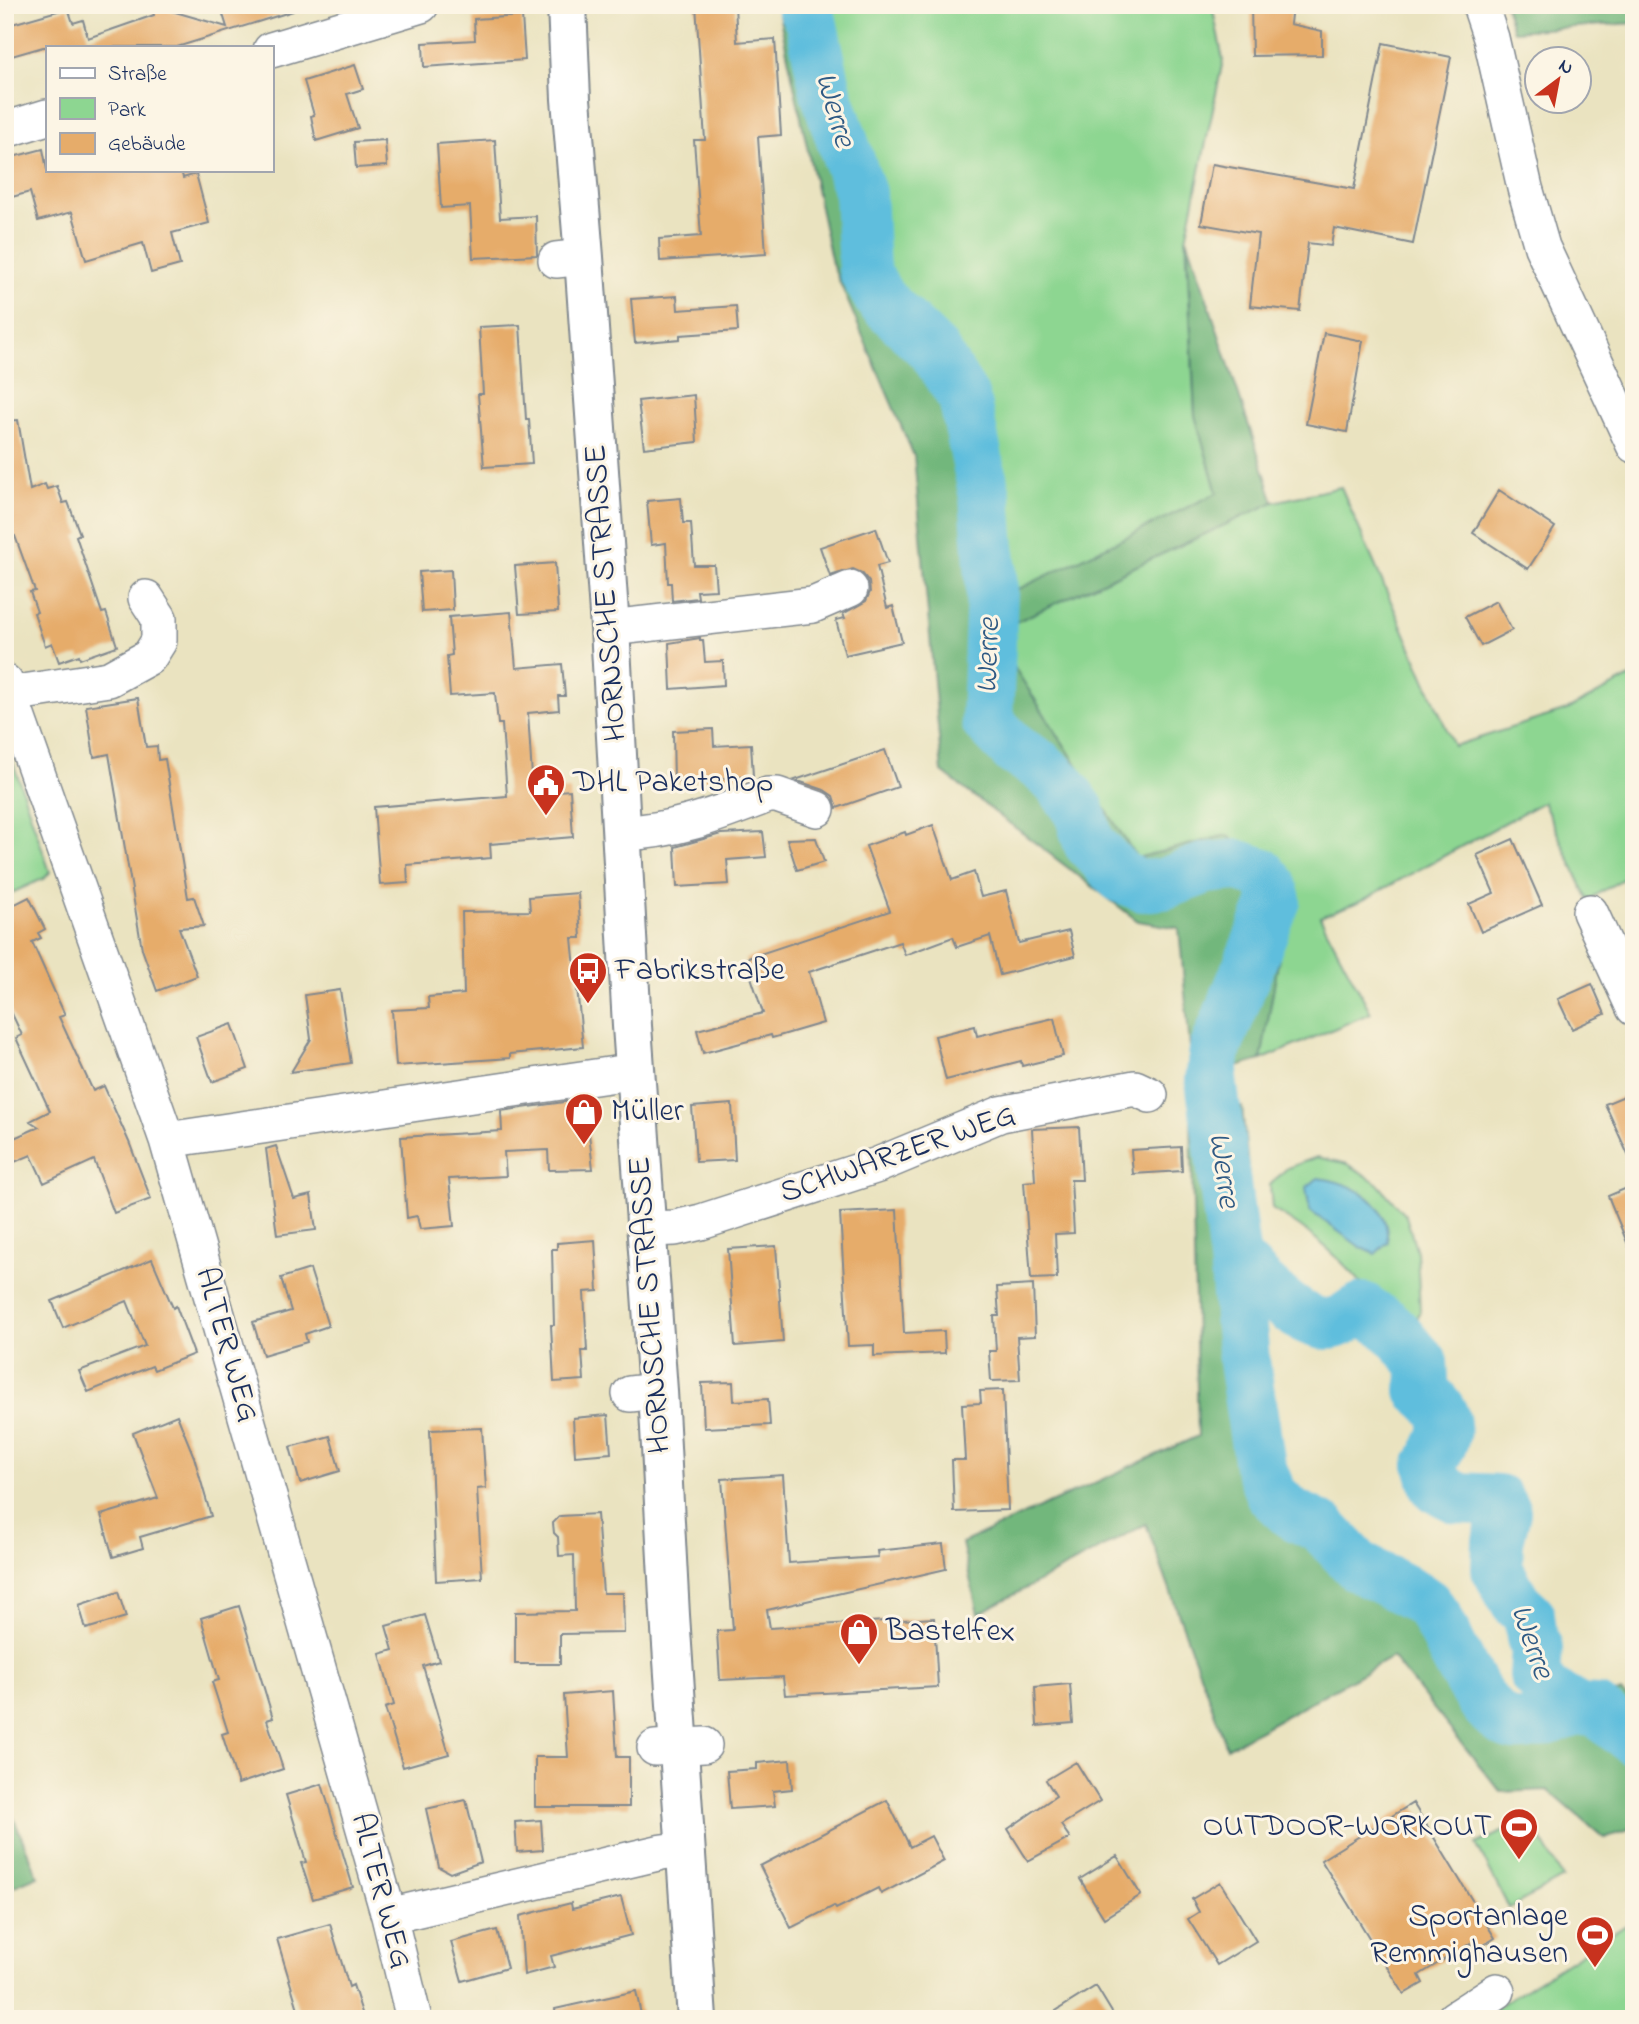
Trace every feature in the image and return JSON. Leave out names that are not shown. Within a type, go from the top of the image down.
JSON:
[{"type":"main road","name":"HORNSCHE STRASSE","points":[[567,5],[584,98],[587,260],[647,1229],[644,1392],[671,1629],[697,2019]]},
{"type":"street","points":[[273,49],[421,5]]},
{"type":"street","points":[[1480,5],[1491,37],[1525,188],[1542,247],[1634,445]]},
{"type":"street","points":[[5,130],[46,117]]},
{"type":"street","points":[[610,628],[813,605],[850,589]]},
{"type":"street","points":[[7,688],[109,678],[149,657],[159,641],[159,618],[146,598]]},
{"type":"street","name":"ALTER WEG","points":[[7,688],[167,1140],[185,1224],[389,1916],[414,2019]]},
{"type":"street","points":[[623,833],[689,825],[768,795],[777,795],[817,809]]},
{"type":"street","points":[[1590,912],[1634,1008]]},
{"type":"street","points":[[167,1140],[636,1070]]},
{"type":"street","name":"SCHWARZER WEG","points":[[647,1229],[675,1228],[701,1222],[878,1165],[1001,1114],[1135,1088],[1150,1096]]},
{"type":"street","points":[[389,1916],[662,1852],[686,1849]]},
{"type":"street","points":[[1454,2019],[1497,1991]]},
{"type":"green space","points":[[777,5],[819,5],[865,264],[881,294],[948,398],[983,499],[988,604],[1217,493],[1195,415],[1187,238],[1274,502],[992,633],[1137,858],[1227,835],[1291,888],[1261,1060],[1193,1080],[1179,928],[1138,921],[942,772],[914,456],[832,264]]},
{"type":"green space","points":[[819,5],[1212,5],[1223,60],[1186,239],[1195,415],[1217,493],[988,605],[948,401],[865,264]]},
{"type":"green space","points":[[1505,5],[1634,5],[1634,23],[1513,31]]},
{"type":"green space","points":[[1341,487],[1454,746],[1567,710],[1634,675],[1634,872],[1588,900],[1543,802],[1363,900],[1320,917],[1371,1013],[1261,1060],[1291,888],[1227,835],[1137,858],[992,633],[1274,502]]},
{"type":"green space","points":[[5,739],[50,872],[45,878],[5,896]]},
{"type":"green space","points":[[1242,1107],[1278,1471],[1335,1542],[1438,1621],[1506,1723],[1621,1692],[1634,1703],[1634,1831],[1631,1829],[1604,1838],[1548,1790],[1501,1792],[1392,1657],[1227,1748],[1146,1524],[978,1614],[962,1543],[1198,1436],[1191,1113]]},
{"type":"green space","points":[[1317,1157],[1348,1164],[1377,1183],[1406,1216],[1417,1252],[1420,1311],[1409,1344],[1385,1323],[1371,1317],[1363,1308],[1364,1286],[1342,1263],[1299,1226],[1272,1209],[1270,1185],[1287,1168]]},
{"type":"green space","points":[[5,1798],[38,1876],[5,1890]]},
{"type":"green space","name":"OUTDOOR-WORKOUT","points":[[1530,1819],[1563,1878],[1509,1908],[1476,1844]]},
{"type":"green space","name":"Sportanlage Remmighausen","points":[[1634,1920],[1634,2019],[1478,2019]]},
{"type":"water","points":[[1318,1178],[1357,1190],[1380,1211],[1386,1225],[1388,1242],[1375,1254],[1360,1247],[1310,1211],[1306,1188]]},
{"type":"building","points":[[151,5],[227,27],[220,5],[292,5],[293,11],[180,46],[46,46],[5,58],[5,26],[68,8],[73,23],[83,20],[88,38],[154,15]]},
{"type":"building","points":[[696,5],[735,5],[737,42],[775,39],[781,135],[758,137],[766,254],[660,261],[659,239],[701,236],[694,140],[705,140]]},
{"type":"building","points":[[1251,5],[1292,5],[1290,24],[1322,31],[1322,55],[1252,56]]},
{"type":"building","points":[[522,16],[525,60],[424,67],[423,43],[475,40],[474,19]]},
{"type":"building","points":[[1383,43],[1451,57],[1413,244],[1334,228],[1331,246],[1308,243],[1300,311],[1250,306],[1258,234],[1201,224],[1212,164],[1354,189]]},
{"type":"building","points":[[355,65],[363,89],[347,94],[358,128],[316,141],[311,116],[314,115],[304,81]]},
{"type":"building","points":[[385,140],[387,166],[356,168],[354,142]]},
{"type":"building","points":[[495,140],[500,218],[536,216],[537,255],[473,258],[470,206],[441,208],[437,144]]},
{"type":"building","points":[[43,149],[46,172],[182,172],[183,178],[196,174],[209,223],[172,233],[180,265],[151,273],[143,243],[86,260],[72,212],[38,221],[30,192],[5,199],[5,159]]},
{"type":"building","points":[[677,296],[678,310],[736,306],[738,331],[680,335],[680,339],[635,343],[631,299]]},
{"type":"building","points":[[520,325],[526,419],[529,419],[532,464],[484,467],[478,394],[483,394],[479,327]]},
{"type":"building","points":[[1324,333],[1363,341],[1347,432],[1306,424]]},
{"type":"building","points":[[694,395],[697,442],[644,448],[638,401]]},
{"type":"building","points":[[18,420],[30,490],[45,484],[47,489],[57,486],[63,503],[68,502],[80,534],[76,536],[102,613],[106,612],[117,646],[80,659],[79,655],[59,662],[52,643],[45,646],[30,592],[35,591],[15,536],[5,539],[5,421]]},
{"type":"building","points":[[1499,490],[1555,527],[1528,569],[1473,533]]},
{"type":"building","points":[[681,498],[683,523],[691,523],[694,565],[714,565],[716,590],[697,591],[698,598],[672,601],[671,583],[668,583],[666,543],[651,545],[647,501]]},
{"type":"building","points":[[876,528],[888,563],[877,566],[887,608],[893,606],[902,642],[845,655],[836,620],[845,618],[843,614],[866,601],[870,592],[869,582],[862,573],[853,569],[830,576],[820,547]]},
{"type":"building","points":[[555,563],[558,612],[519,614],[515,566]]},
{"type":"building","points":[[451,570],[453,610],[422,612],[419,572]]},
{"type":"building","points":[[1496,601],[1512,630],[1481,646],[1465,617]]},
{"type":"building","points":[[511,612],[516,668],[562,664],[565,696],[558,696],[559,710],[528,713],[533,793],[570,790],[573,837],[490,844],[491,858],[407,865],[408,883],[380,885],[374,807],[507,796],[502,724],[498,724],[495,693],[450,696],[447,656],[452,655],[449,617]]},
{"type":"building","points":[[700,638],[703,640],[705,662],[723,661],[724,685],[671,689],[669,643]]},
{"type":"building","points":[[138,698],[146,747],[157,746],[158,760],[165,759],[188,898],[194,897],[204,926],[179,928],[197,976],[157,991],[142,949],[109,754],[94,757],[86,706]]},
{"type":"building","points":[[713,729],[714,746],[751,744],[753,776],[674,782],[673,731]]},
{"type":"building","points":[[885,750],[898,787],[837,808],[833,796],[824,790],[795,780]]},
{"type":"building","points":[[933,825],[952,880],[974,872],[981,897],[1006,891],[1019,943],[1069,931],[1075,956],[1000,975],[990,936],[957,947],[953,937],[905,955],[900,942],[809,972],[823,1023],[772,1038],[771,1035],[703,1053],[697,1030],[763,1013],[745,959],[890,911],[866,846]]},
{"type":"building","points":[[763,832],[766,857],[727,860],[729,884],[677,887],[675,847],[721,834]]},
{"type":"building","points":[[816,838],[824,862],[797,870],[787,839]]},
{"type":"building","points":[[1513,839],[1542,905],[1481,932],[1469,904],[1494,893],[1477,855]]},
{"type":"building","points":[[578,893],[581,938],[572,938],[583,1047],[510,1054],[510,1058],[396,1066],[392,1010],[429,1008],[428,997],[464,994],[462,912],[530,911],[529,897]]},
{"type":"building","points":[[29,897],[45,929],[38,933],[41,938],[32,942],[65,1015],[59,1017],[93,1091],[104,1086],[151,1199],[114,1213],[94,1160],[44,1183],[31,1155],[5,1166],[5,1142],[39,1127],[30,1121],[50,1111],[16,1038],[22,1035],[5,999],[5,909]]},
{"type":"building","points":[[1592,984],[1605,1014],[1572,1029],[1558,999]]},
{"type":"building","points":[[340,990],[351,1063],[291,1072],[311,1039],[305,995]]},
{"type":"building","points":[[1054,1018],[1063,1056],[1022,1066],[1021,1061],[946,1080],[935,1036],[975,1026],[977,1036]]},
{"type":"building","points":[[232,1024],[248,1069],[212,1082],[196,1037]]},
{"type":"building","points":[[1634,1092],[1634,1168],[1605,1104]]},
{"type":"building","points":[[585,1099],[593,1169],[549,1170],[548,1150],[504,1152],[506,1176],[449,1179],[454,1226],[420,1229],[417,1216],[407,1218],[401,1137],[502,1131],[501,1111]]},
{"type":"building","points":[[732,1104],[735,1160],[696,1162],[692,1107]]},
{"type":"building","points":[[1079,1127],[1082,1180],[1071,1180],[1074,1233],[1055,1234],[1057,1278],[1031,1279],[1024,1182],[1035,1181],[1032,1129]]},
{"type":"building","points":[[276,1146],[294,1199],[311,1195],[316,1230],[277,1235],[266,1149]]},
{"type":"building","points":[[1181,1147],[1182,1171],[1133,1174],[1131,1150]]},
{"type":"building","points":[[1634,1185],[1634,1257],[1633,1257],[1608,1196]]},
{"type":"building","points":[[897,1210],[904,1333],[944,1331],[945,1353],[874,1356],[874,1345],[848,1346],[840,1213]]},
{"type":"building","points":[[595,1240],[598,1291],[584,1292],[587,1351],[582,1351],[584,1380],[554,1382],[551,1325],[554,1325],[552,1249],[557,1249],[557,1243]]},
{"type":"building","points":[[776,1246],[783,1342],[735,1346],[728,1249]]},
{"type":"building","points":[[152,1259],[173,1308],[176,1306],[194,1354],[154,1370],[152,1366],[88,1392],[79,1371],[145,1346],[127,1301],[63,1328],[52,1301]]},
{"type":"building","points":[[310,1269],[328,1326],[305,1334],[307,1342],[263,1355],[253,1322],[291,1311],[281,1278]]},
{"type":"building","points":[[1033,1285],[1035,1336],[1017,1337],[1020,1380],[991,1381],[989,1351],[996,1351],[994,1316],[999,1316],[997,1287]]},
{"type":"building","points":[[733,1382],[734,1401],[768,1399],[770,1425],[704,1428],[702,1383]]},
{"type":"building","points":[[1003,1390],[1008,1510],[954,1512],[952,1460],[965,1460],[962,1404],[981,1403],[980,1391]]},
{"type":"building","points":[[177,1415],[194,1457],[211,1516],[140,1537],[143,1548],[113,1557],[101,1515],[158,1498],[133,1433]]},
{"type":"building","points":[[608,1415],[611,1453],[575,1456],[573,1418]]},
{"type":"building","points":[[482,1428],[486,1488],[477,1489],[482,1578],[436,1581],[430,1430]]},
{"type":"building","points":[[330,1436],[340,1471],[300,1483],[290,1447]]},
{"type":"building","points":[[783,1475],[789,1563],[878,1557],[877,1551],[943,1544],[946,1569],[767,1610],[770,1628],[934,1618],[938,1687],[785,1695],[783,1677],[720,1680],[717,1631],[733,1630],[722,1479]]},
{"type":"building","points":[[597,1514],[603,1593],[623,1593],[624,1633],[560,1634],[560,1664],[515,1664],[515,1612],[575,1611],[574,1555],[559,1556],[558,1537],[554,1533],[553,1523],[560,1516]]},
{"type":"building","points":[[118,1592],[126,1617],[86,1629],[79,1605]]},
{"type":"building","points":[[239,1606],[273,1718],[267,1720],[283,1769],[238,1784],[222,1734],[228,1732],[212,1682],[219,1680],[201,1618]]},
{"type":"building","points":[[425,1615],[439,1661],[423,1666],[449,1754],[403,1767],[385,1708],[394,1705],[380,1654],[393,1650],[386,1626]]},
{"type":"building","points":[[1070,1684],[1073,1723],[1037,1726],[1035,1687]]},
{"type":"building","points":[[613,1691],[617,1757],[629,1757],[629,1807],[535,1807],[535,1757],[568,1757],[564,1695]]},
{"type":"building","points":[[790,1760],[792,1789],[773,1791],[775,1806],[730,1809],[727,1771],[757,1769],[757,1763]]},
{"type":"building","points":[[1076,1762],[1100,1801],[1061,1825],[1070,1838],[1028,1861],[1008,1829],[1056,1796],[1046,1780]]},
{"type":"building","points":[[322,1784],[353,1887],[313,1899],[301,1863],[306,1862],[286,1795]]},
{"type":"building","points":[[466,1800],[481,1862],[450,1873],[439,1867],[426,1809]]},
{"type":"building","points":[[887,1800],[910,1847],[931,1836],[944,1861],[881,1894],[878,1888],[791,1928],[760,1866]]},
{"type":"building","points":[[1413,1803],[1495,1938],[1476,1950],[1471,1943],[1419,1975],[1423,1983],[1404,1994],[1321,1860]]},
{"type":"building","points":[[541,1820],[543,1850],[517,1852],[515,1822]]},
{"type":"building","points":[[1117,1856],[1141,1895],[1104,1918],[1080,1879]]},
{"type":"building","points":[[1220,1882],[1256,1941],[1217,1965],[1188,1919],[1199,1912],[1192,1899]]},
{"type":"building","points":[[621,1897],[631,1935],[551,1956],[554,1967],[524,1975],[520,1916],[571,1903],[572,1909]]},
{"type":"building","points":[[330,1924],[349,1987],[353,1985],[364,2019],[301,2019],[277,1939]]},
{"type":"building","points":[[497,1930],[507,1968],[462,1981],[451,1942]]},
{"type":"building","points":[[1096,1986],[1116,2019],[1043,2019]]},
{"type":"building","points":[[636,1991],[642,2019],[556,2019],[555,2009]]},
{"type":"waterway","name":"Werre","points":[[802,5],[811,21],[827,96],[860,193],[864,270],[880,299],[934,351],[964,398],[985,496],[992,591],[987,721],[1015,750],[1041,766],[1061,785],[1079,810],[1089,843],[1121,877],[1143,886],[1163,884],[1206,868],[1236,865],[1261,873],[1271,885],[1275,900],[1215,1050],[1211,1080],[1235,1259],[1244,1361],[1260,1466],[1271,1494],[1291,1513],[1322,1528],[1359,1567],[1427,1604],[1436,1616],[1468,1679],[1490,1709],[1502,1720],[1521,1725],[1579,1710]]},
{"type":"waterway","name":"Werre","points":[[1235,1259],[1281,1302],[1308,1319],[1334,1323],[1363,1308],[1392,1328],[1422,1362],[1421,1390],[1439,1408],[1445,1424],[1442,1443],[1430,1465],[1436,1487],[1458,1498],[1498,1500],[1505,1512],[1498,1541],[1497,1569],[1516,1603],[1529,1615],[1532,1638],[1537,1648],[1535,1675],[1548,1692],[1579,1710],[1597,1711],[1634,1740]]},
{"type":"place","name":"DHL Paketshop","points":[[546,817]]},
{"type":"place","name":"Fabrikstraße","points":[[588,1005]]},
{"type":"place","name":"Müller","points":[[584,1146]]},
{"type":"place","name":"Bastelfex","points":[[859,1666]]},
{"type":"place","name":"OUTDOOR-WORKOUT","points":[[1519,1861]]},
{"type":"place","name":"Sportanlage Remmighausen","points":[[1595,1969]]}]
